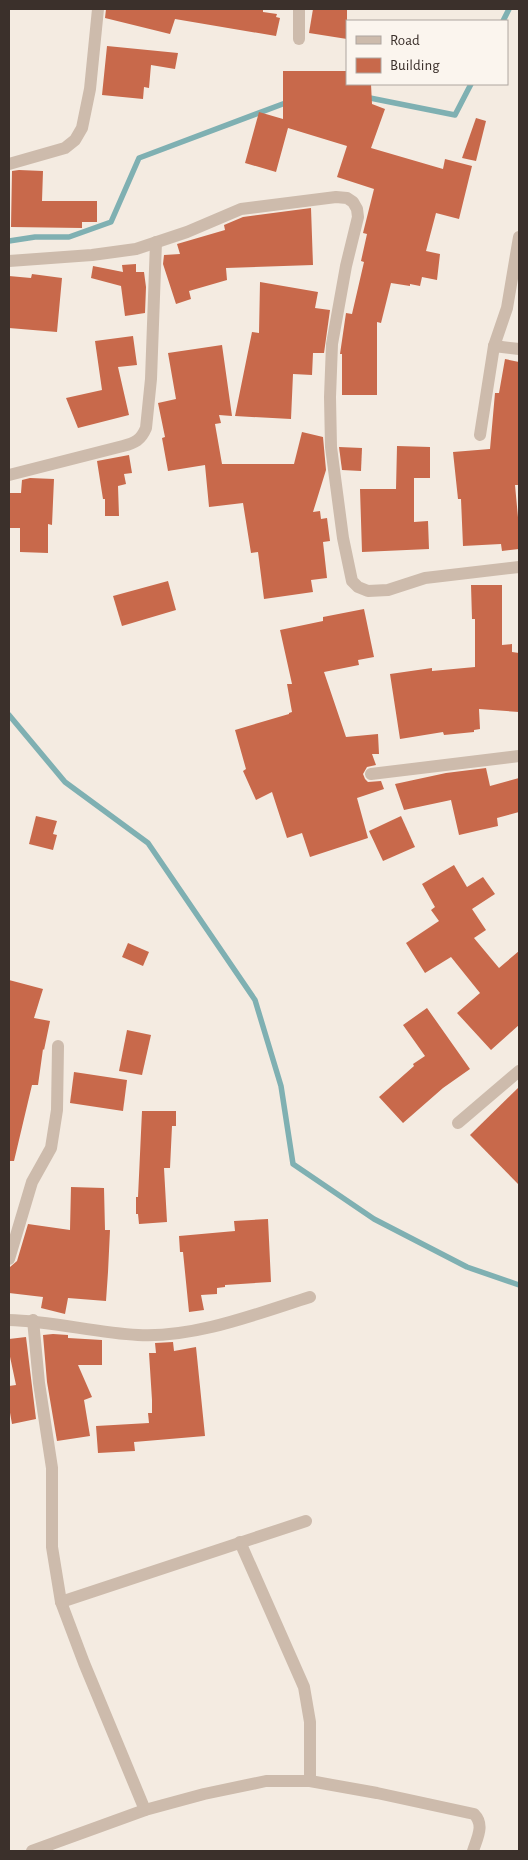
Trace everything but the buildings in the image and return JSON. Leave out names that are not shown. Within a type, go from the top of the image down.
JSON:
[{"type":"street","points":[[9,164],[65,148],[75,140],[82,128],[90,89],[98,9]]},
{"type":"street","points":[[299,9],[299,39]]},
{"type":"street","points":[[9,261],[136,249],[187,232],[241,209],[336,197],[347,198],[358,208],[358,217],[346,266],[332,344],[330,397],[331,447],[343,538],[352,581],[358,587],[368,591],[388,590],[425,578],[519,567]]},
{"type":"street","points":[[480,435],[494,346],[506,308],[519,236]]},
{"type":"street","points":[[9,475],[138,442],[143,435],[146,428],[151,379],[156,242]]},
{"type":"street","points":[[494,346],[519,349]]},
{"type":"street","points":[[371,774],[519,756]]},
{"type":"street","points":[[9,1259],[32,1182],[51,1148],[57,1110],[58,1046]]},
{"type":"street","points":[[458,1123],[519,1071]]},
{"type":"street","points":[[9,1320],[33,1320],[139,1335],[178,1333],[227,1323],[310,1298]]},
{"type":"street","points":[[33,1320],[39,1383],[52,1468],[52,1547],[61,1602],[84,1663],[145,1810]]},
{"type":"street","points":[[61,1602],[306,1521]]},
{"type":"street","points":[[240,1542],[304,1687],[310,1722],[310,1781]]},
{"type":"street","points":[[32,1851],[145,1810],[204,1794],[266,1781],[310,1781],[474,1814],[479,1819],[481,1825],[473,1851]]},
{"type":"waterway","points":[[504,20],[509,9]]},
{"type":"waterway","points":[[365,97],[455,115],[470,85]]},
{"type":"waterway","points":[[9,241],[35,237],[69,237],[111,222],[139,158],[288,102]]},
{"type":"waterway","points":[[9,715],[65,782],[148,843],[255,1000],[281,1086],[293,1164],[374,1219],[467,1267],[519,1285]]}]
